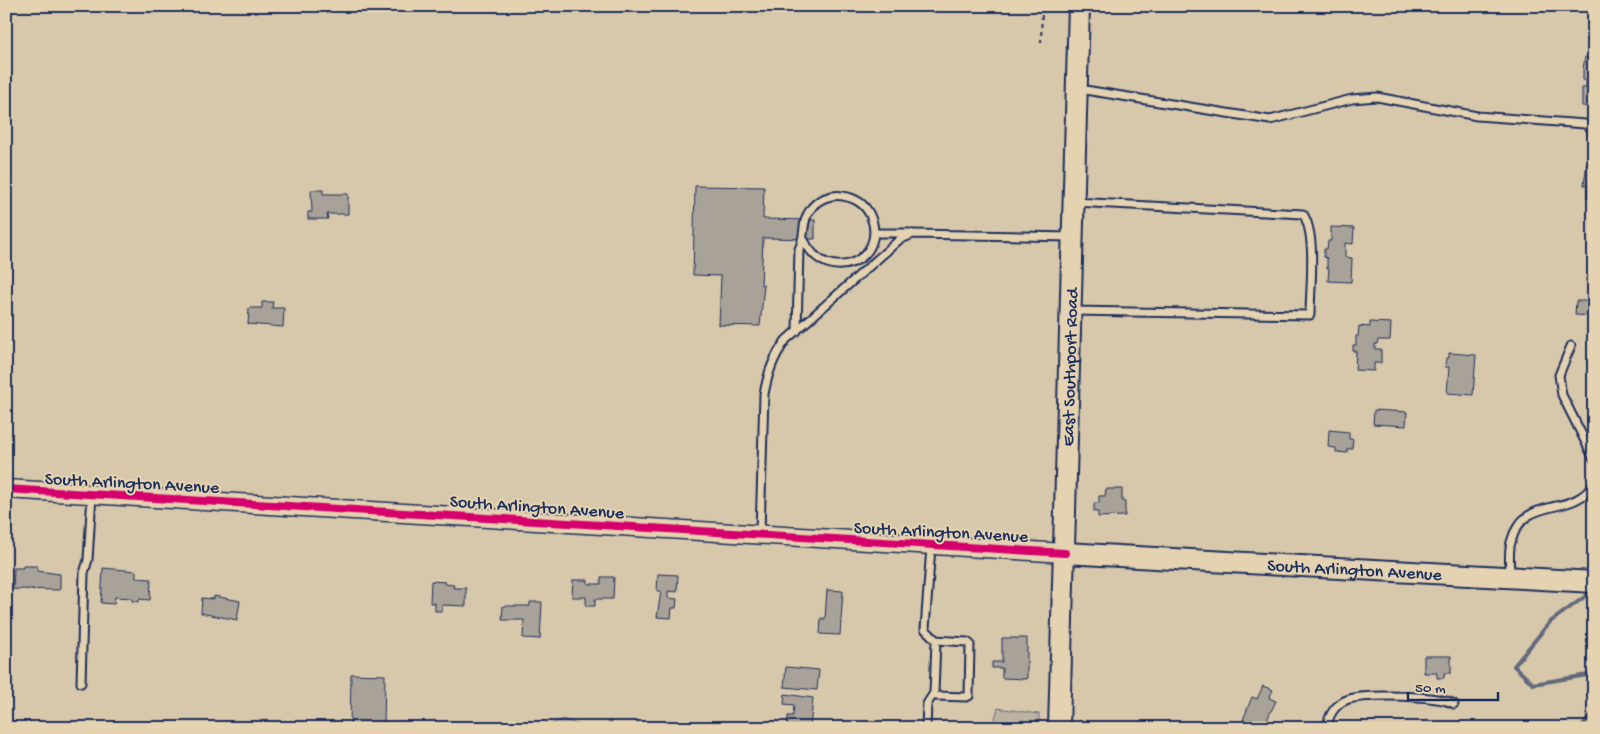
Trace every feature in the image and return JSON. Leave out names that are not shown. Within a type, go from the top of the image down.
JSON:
[{"type":"main road","name":"East Southport Road","points":[[1060,728],[1078,6]]},
{"type":"main road","name":"South Arlington Avenue","points":[[1065,553],[1594,582]]},
{"type":"street","name":"South Arlington Avenue","points":[[6,489],[760,534],[931,547],[1065,553]]},
{"type":"lane","points":[[1076,88],[1270,120],[1352,99],[1377,97],[1477,116],[1585,124],[1591,128],[1594,138]]},
{"type":"lane","points":[[797,331],[799,249],[804,240],[805,220],[810,210],[818,202],[838,195],[850,197],[868,210],[873,221],[874,233],[872,244],[866,253],[858,260],[842,266],[826,264],[816,258],[804,240]]},
{"type":"lane","points":[[1071,310],[1310,315],[1310,240],[1308,221],[1303,214],[1074,202]]},
{"type":"lane","points":[[874,233],[1073,237]]},
{"type":"lane","points":[[760,534],[764,394],[768,372],[775,355],[797,331],[899,240],[913,234]]},
{"type":"lane","points":[[1571,346],[1559,375],[1562,395],[1594,459]]},
{"type":"lane","points":[[1510,577],[1510,543],[1520,520],[1538,510],[1566,504],[1587,494],[1594,484]]},
{"type":"lane","points":[[81,683],[84,573],[88,560],[92,494]]},
{"type":"lane","points":[[931,547],[925,628],[936,640],[967,642],[970,644],[968,696],[936,696],[934,693]]},
{"type":"lane","points":[[926,728],[927,704],[934,693],[936,640]]},
{"type":"lane","points":[[1327,728],[1332,710],[1349,699],[1428,697],[1447,700],[1454,704]]},
{"type":"path","points":[[1041,43],[1042,6]]},
{"type":"shaded area","points":[[998,708],[1039,714],[1039,728],[992,728]]},
{"type":"shaded area","points":[[563,719],[587,728],[543,728]]},
{"type":"building","points":[[1589,42],[1594,42],[1594,107],[1582,106],[1582,88],[1586,88],[1586,80],[1583,80],[1583,69],[1585,57],[1589,57]]},
{"type":"building","points":[[1587,163],[1594,163],[1594,198],[1587,198],[1587,185],[1584,185]]},
{"type":"building","points":[[695,186],[764,187],[763,219],[815,220],[815,239],[763,238],[761,285],[764,285],[760,326],[719,325],[721,276],[693,275]]},
{"type":"building","points":[[311,190],[323,190],[323,194],[348,194],[348,214],[327,214],[328,219],[308,219],[308,212],[312,212]]},
{"type":"building","points":[[1331,227],[1354,228],[1353,244],[1345,243],[1345,257],[1352,258],[1351,282],[1328,281],[1329,268],[1327,268],[1327,258],[1324,257],[1324,249],[1327,249],[1328,241],[1331,241]]},
{"type":"building","points":[[1591,297],[1594,298],[1593,316],[1575,315],[1576,301],[1591,301]]},
{"type":"building","points":[[262,302],[273,302],[272,308],[284,308],[283,327],[248,324],[249,308],[262,308]]},
{"type":"building","points":[[1370,322],[1391,323],[1390,340],[1378,340],[1377,344],[1375,344],[1375,349],[1381,349],[1381,363],[1374,363],[1374,371],[1355,370],[1356,351],[1353,351],[1353,345],[1356,345],[1359,326],[1370,327]]},
{"type":"building","points":[[1449,353],[1476,355],[1473,395],[1447,393],[1449,367],[1445,367],[1446,358],[1449,358]]},
{"type":"building","points":[[1374,410],[1407,412],[1406,426],[1373,424]]},
{"type":"building","points":[[1329,430],[1349,432],[1349,439],[1353,439],[1352,449],[1347,449],[1347,453],[1336,452],[1336,448],[1328,447]]},
{"type":"building","points":[[1106,489],[1122,489],[1122,501],[1125,502],[1125,516],[1098,517],[1098,512],[1094,512],[1094,503],[1099,503],[1099,496],[1105,496]]},
{"type":"building","points":[[23,566],[37,566],[37,571],[60,574],[60,590],[13,589],[14,568],[23,568]]},
{"type":"building","points":[[103,568],[136,571],[136,578],[151,579],[150,600],[139,599],[139,602],[132,601],[132,598],[115,597],[114,604],[101,603]]},
{"type":"building","points":[[658,574],[678,575],[677,592],[668,591],[668,598],[677,599],[676,608],[672,608],[671,618],[657,617],[661,591],[657,591]]},
{"type":"building","points":[[601,577],[614,577],[613,599],[595,599],[595,606],[586,606],[586,597],[572,597],[573,580],[588,580],[588,584],[601,584]]},
{"type":"building","points":[[431,581],[445,582],[445,584],[454,585],[453,588],[466,588],[466,606],[442,605],[442,611],[435,611],[435,603],[430,603]]},
{"type":"building","points":[[827,590],[843,591],[840,635],[820,634],[821,618],[825,619]]},
{"type":"building","points":[[214,596],[240,601],[237,620],[201,613],[202,598],[214,599]]},
{"type":"building","points":[[530,602],[542,602],[540,639],[523,638],[524,620],[502,620],[503,606],[530,606]]},
{"type":"building","points":[[1002,638],[1027,638],[1027,679],[1002,678],[1002,668],[992,668],[992,662],[1002,662]]},
{"type":"building","points":[[1424,656],[1451,656],[1451,673],[1444,673],[1444,678],[1437,678],[1437,673],[1424,673]]},
{"type":"building","points":[[786,667],[819,670],[817,690],[784,687]]},
{"type":"building","points":[[351,674],[385,675],[384,728],[350,728]]},
{"type":"building","points":[[1263,686],[1273,690],[1269,698],[1276,701],[1263,728],[1259,728],[1243,720],[1252,697],[1257,699]]},
{"type":"building","points":[[785,694],[813,698],[810,728],[787,728],[788,716],[793,716],[794,705],[784,704]]},
{"type":"waterway","points":[[1594,590],[1550,622],[1514,666],[1533,684],[1594,674]]},
{"type":"waterway","points":[[1581,728],[1594,711]]},
{"type":"cycle path","points":[[6,489],[1065,553]]}]
